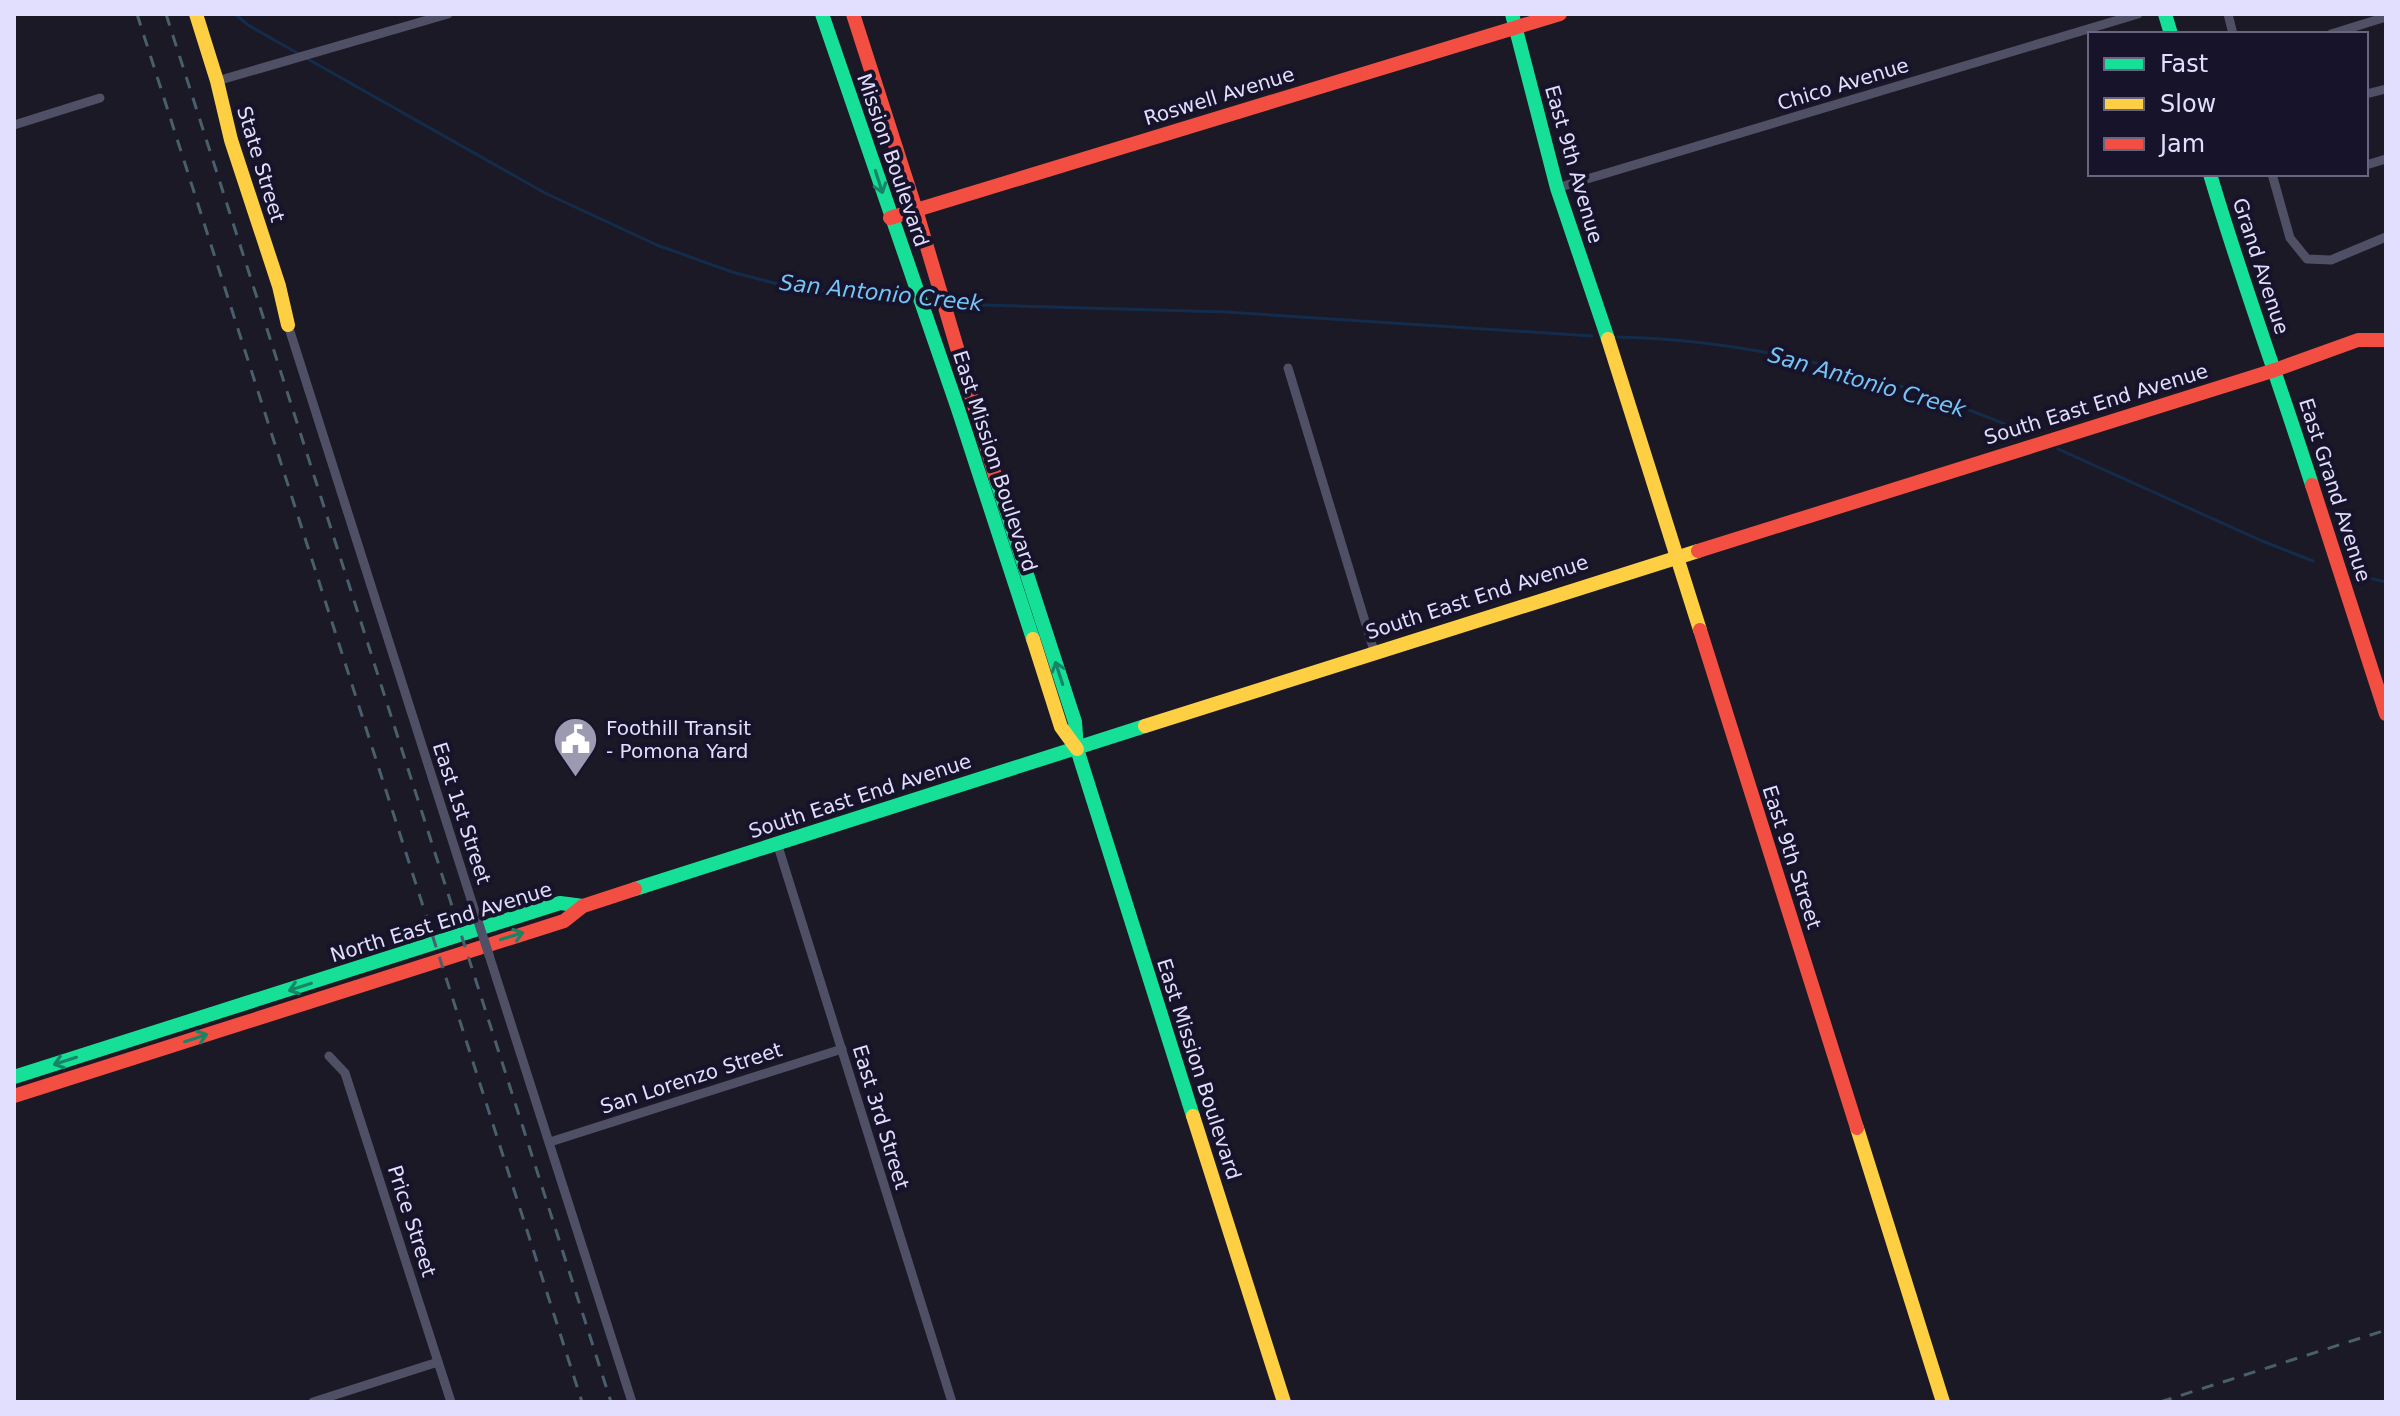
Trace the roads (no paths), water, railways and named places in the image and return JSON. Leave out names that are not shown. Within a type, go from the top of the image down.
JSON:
[{"type":"street","name":"State Street","points":[[196,14],[231,140],[279,286],[288,325]]},
{"type":"street","points":[[217,81],[448,14]]},
{"type":"street","name":"Mission Boulevard","points":[[822,14],[926,319]]},
{"type":"street","name":"East Mission Boulevard","points":[[853,14],[916,210],[971,401],[1075,722],[1077,749],[1284,1402]]},
{"type":"street","name":"Roswell Avenue","points":[[890,218],[1514,21],[1560,14]]},
{"type":"street","name":"Chico Avenue","points":[[1557,188],[2138,14]]},
{"type":"street","points":[[2337,32],[2386,17]]},
{"type":"street","name":"East 9th Avenue","points":[[1514,21],[1557,188],[1604,323]]},
{"type":"street","points":[[14,125],[100,98]]},
{"type":"street","name":"Grand Avenue","points":[[2211,176],[2235,259],[2275,370]]},
{"type":"street","points":[[2273,176],[2290,238],[2307,259],[2331,260],[2386,237]]},
{"type":"street","name":"East Mission Boulevard","points":[[926,319],[1061,727],[1077,749]]},
{"type":"street","name":"East 9th Street","points":[[1604,323],[1943,1402]]},
{"type":"street","name":"East 1st Street","points":[[288,325],[632,1402]]},
{"type":"street","name":"South East End Avenue","points":[[583,906],[1675,555],[2275,370],[2358,340],[2386,340]]},
{"type":"street","points":[[1288,368],[1374,651]]},
{"type":"street","name":"East Grand Avenue","points":[[2275,370],[2386,714]]},
{"type":"street","name":"East 3rd Street","points":[[777,843],[952,1402]]},
{"type":"street","name":"North East End Avenue","points":[[14,1077],[560,903],[583,906]]},
{"type":"street","name":"North East End Avenue","points":[[14,1096],[564,921],[583,906]]},
{"type":"street","points":[[117,1045],[122,1062]]},
{"type":"street","name":"San Lorenzo Street","points":[[550,1142],[842,1049]]},
{"type":"street","name":"Price Street","points":[[329,1056],[345,1073],[451,1402]]},
{"type":"street","points":[[313,1402],[438,1362]]},
{"type":"waterway","name":"San Antonio Creek","points":[[235,14],[248,25],[299,54]]},
{"type":"waterway","name":"San Antonio Creek","points":[[306,58],[545,193],[657,245],[732,272],[785,286],[916,302]]},
{"type":"waterway","name":"San Antonio Creek","points":[[947,304],[1226,312],[1592,336]]},
{"type":"waterway","name":"San Antonio Creek","points":[[1618,337],[1720,345],[1822,364],[1921,393],[2017,429]]},
{"type":"waterway","name":"San Antonio Creek","points":[[2058,449],[2313,561]]},
{"type":"waterway","name":"San Antonio Creek","points":[[2356,575],[2386,582]]},
{"type":"railway","points":[[137,14],[582,1402]]},
{"type":"railway","points":[[166,14],[611,1402]]},
{"type":"railway","points":[[2160,1402],[2386,1330]]},
{"type":"place","name":"Foothill Transit - Pomona Yard","points":[[575,779]]}]
